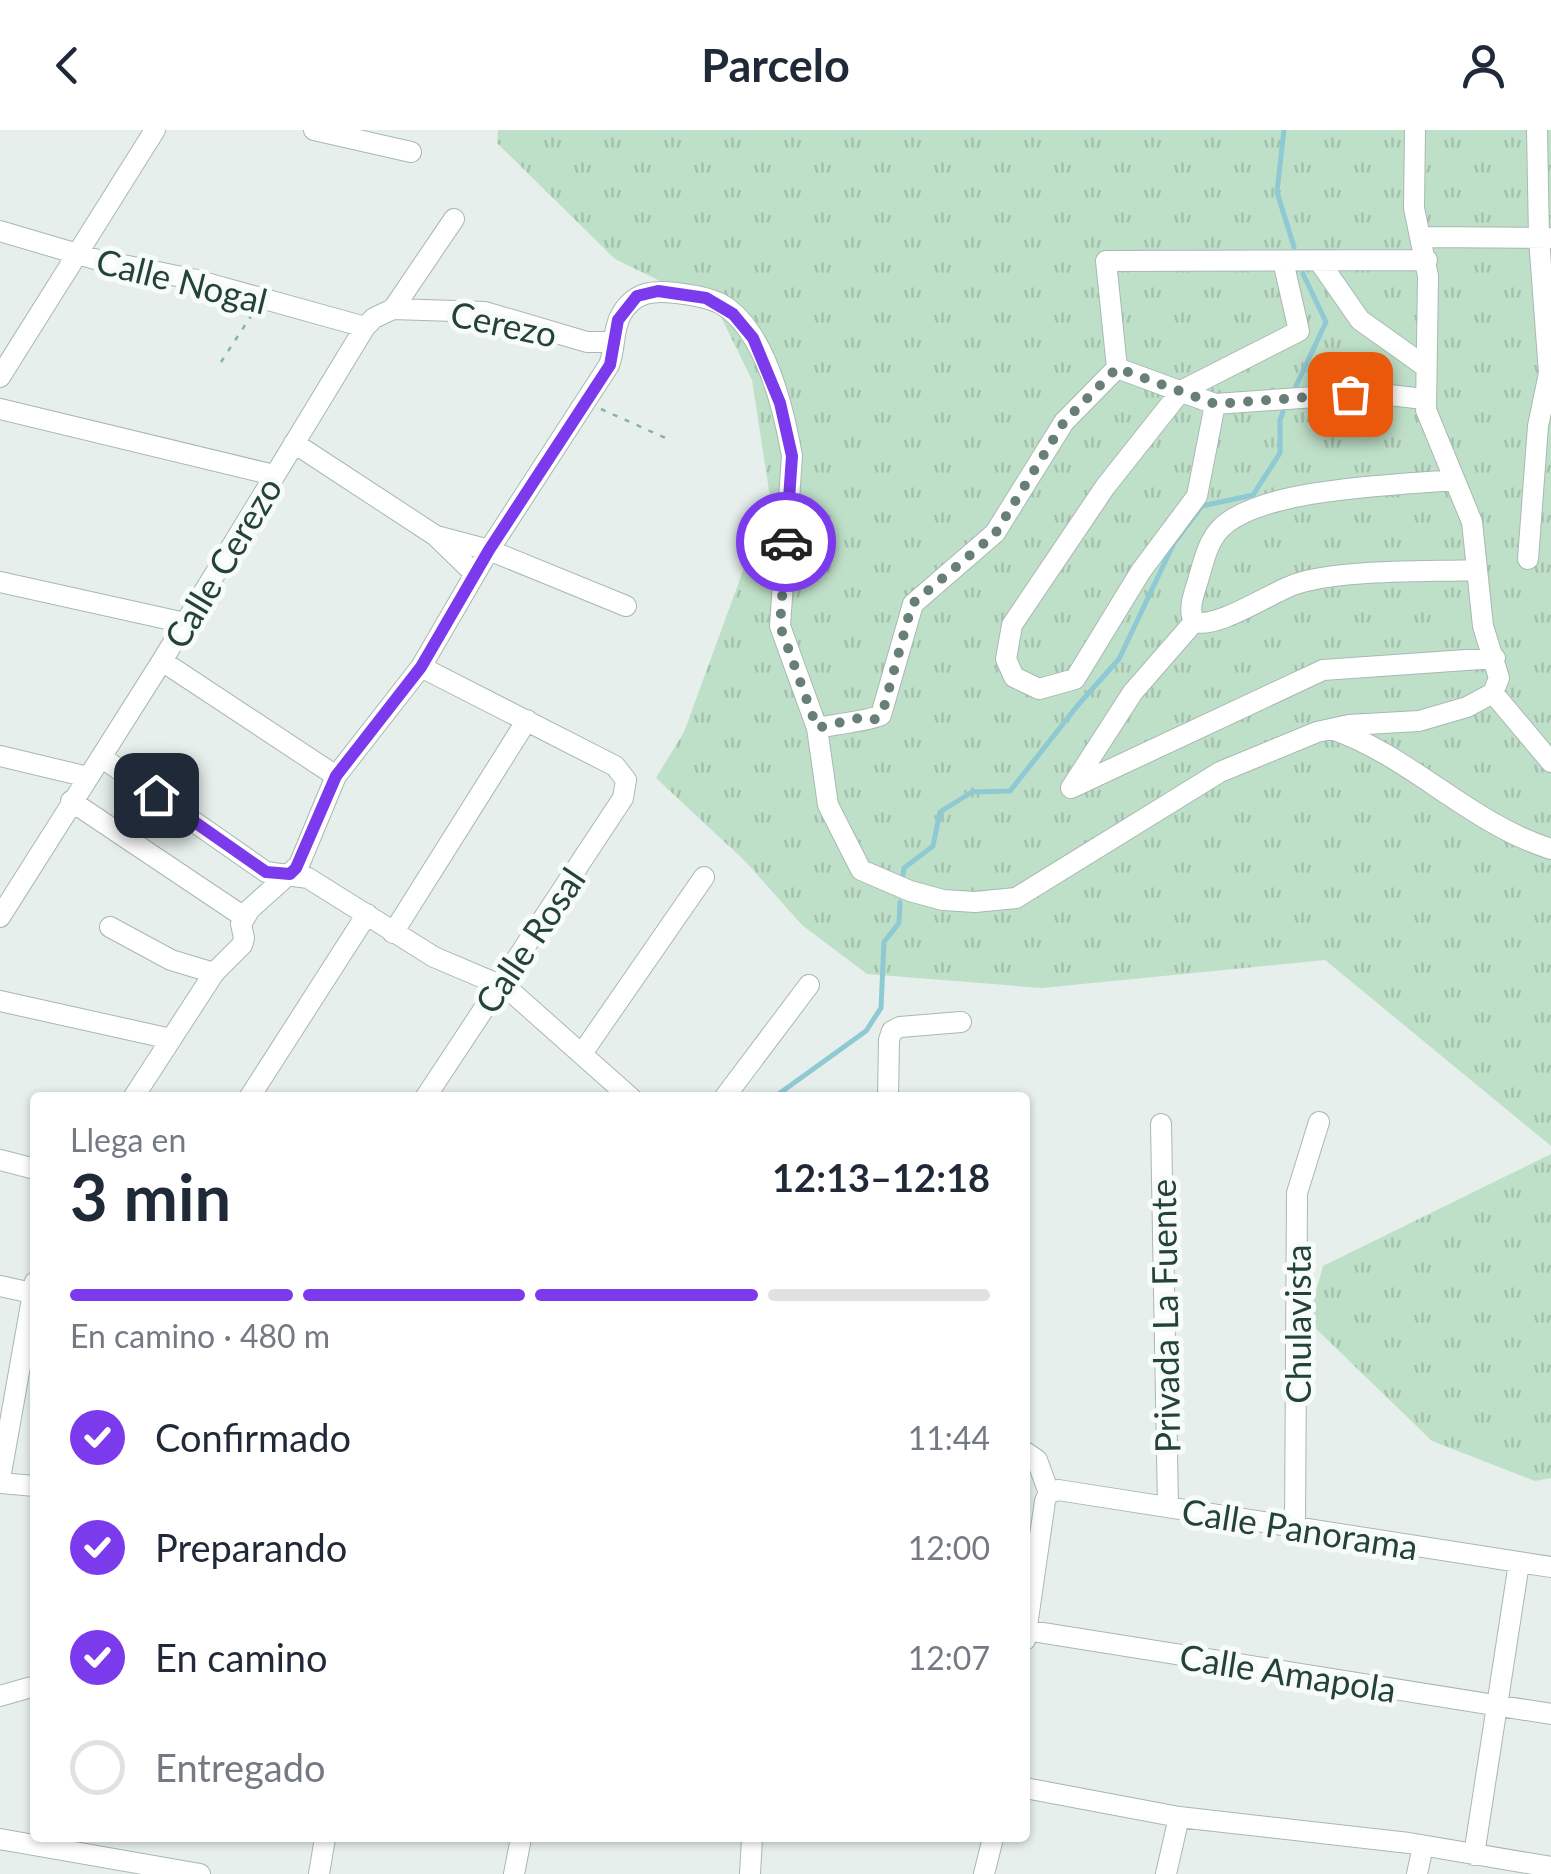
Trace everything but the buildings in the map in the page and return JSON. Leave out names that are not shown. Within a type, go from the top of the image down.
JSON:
[{"type":"street","points":[[0,377],[156,130]]},
{"type":"street","points":[[314,130],[411,152]]},
{"type":"street","points":[[137,1092],[214,973],[242,946],[244,917],[299,865],[336,776],[421,667],[489,550],[610,365],[618,320],[637,296],[658,291],[706,298],[726,308],[760,352],[780,403],[792,456],[780,626],[817,728],[828,804],[861,870],[910,892],[943,900],[1016,898],[1202,781],[1303,737],[1330,729],[1419,721],[1467,707],[1492,692],[1499,678],[1483,626],[1472,522],[1428,420],[1424,398],[1427,260],[1414,208],[1415,130]]},
{"type":"street","points":[[1528,559],[1538,426],[1549,373],[1537,130]]},
{"type":"street","name":"Calle Cerezo","points":[[0,917],[162,662],[365,327],[393,308],[454,219]]},
{"type":"street","name":"Calle Nogal","points":[[0,231],[365,327]]},
{"type":"street","points":[[1420,237],[1545,238]]},
{"type":"street","points":[[1318,260],[1360,320],[1426,368]]},
{"type":"street","points":[[1117,368],[1106,261],[1427,260]]},
{"type":"street","points":[[1215,404],[1197,496],[1141,571],[1075,680],[1038,689],[1014,677],[1006,659],[1012,624],[1105,487],[1181,391],[1299,331],[1282,261]]},
{"type":"street","name":"Cerezo","points":[[393,308],[485,312],[587,342],[614,342]]},
{"type":"street","points":[[1117,368],[1215,404],[1372,393],[1424,398]]},
{"type":"street","points":[[817,728],[859,718],[874,720],[881,715],[912,604],[995,534],[1064,422],[1117,368]]},
{"type":"street","points":[[0,409],[274,475]]},
{"type":"street","points":[[294,444],[436,536],[475,574]]},
{"type":"street","points":[[1194,622],[1191,605],[1210,544],[1220,528],[1236,516],[1296,495],[1454,480]]},
{"type":"street","points":[[436,536],[489,550],[626,606]]},
{"type":"street","points":[[1194,622],[1217,620],[1312,579],[1477,570]]},
{"type":"street","points":[[0,582],[185,623]]},
{"type":"street","points":[[1194,622],[1133,692],[1070,788],[1323,670],[1495,658]]},
{"type":"street","points":[[162,662],[336,776]]},
{"type":"street","points":[[393,933],[528,720],[421,667]]},
{"type":"street","points":[[1492,692],[1551,762]]},
{"type":"street","name":"Calle Rosal","points":[[429,1092],[623,798],[626,780],[615,766],[528,720]]},
{"type":"street","points":[[1330,729],[1379,750],[1506,833],[1551,849]]},
{"type":"street","points":[[0,756],[88,777]]},
{"type":"street","points":[[101,757],[266,872],[308,878],[434,957],[515,994],[625,1092]]},
{"type":"street","points":[[72,802],[244,917]]},
{"type":"street","points":[[583,1052],[704,877]]},
{"type":"street","points":[[253,1092],[367,914]]},
{"type":"street","points":[[110,927],[162,957],[214,973]]},
{"type":"street","points":[[729,1092],[809,985]]},
{"type":"street","points":[[0,1001],[171,1039]]},
{"type":"street","points":[[888,1092],[892,1031],[962,1022]]},
{"type":"street","name":"Chulavista","points":[[1295,1529],[1297,1193],[1319,1122]]},
{"type":"street","name":"Privada La Fuente","points":[[1161,1124],[1168,1507]]},
{"type":"street","points":[[0,1160],[30,1168]]},
{"type":"street","points":[[0,1286],[30,1288]]},
{"type":"street","points":[[30,1311],[0,1481],[30,1485]]},
{"type":"street","points":[[1030,1455],[1037,1460],[1049,1492],[1030,1603]]},
{"type":"street","name":"Calle Panorama","points":[[1049,1492],[1058,1490],[1551,1566]]},
{"type":"street","points":[[1474,1854],[1519,1563]]},
{"type":"street","name":"Calle Amapola","points":[[1030,1631],[1551,1714]]},
{"type":"street","points":[[0,1696],[30,1687]]},
{"type":"street","points":[[1030,1789],[1179,1817],[1423,1846],[1551,1867]]},
{"type":"street","points":[[1166,1874],[1179,1817]]},
{"type":"street","points":[[0,1839],[30,1841]]},
{"type":"street","points":[[39,1842],[118,1848],[200,1874]]},
{"type":"street","points":[[319,1874],[324,1842]]},
{"type":"street","points":[[514,1874],[520,1842]]},
{"type":"street","points":[[750,1874],[752,1842]]},
{"type":"street","points":[[984,1874],[992,1842]]},
{"type":"street","points":[[1417,1874],[1423,1846]]},
{"type":"path","points":[[221,362],[263,298]]},
{"type":"path","points":[[586,402],[670,440]]},
{"type":"green space","points":[[498,130],[1551,130],[1551,1146],[1325,960],[1042,988],[867,974],[802,925],[746,862],[656,778],[684,732],[770,497],[752,380],[717,309],[615,259],[497,143]]},
{"type":"green space","points":[[1551,1154],[1551,1478],[1535,1481],[1432,1441],[1308,1321],[1323,1266]]},
{"type":"waterway","points":[[1284,130],[1277,192],[1294,247]]},
{"type":"waterway","points":[[1296,386],[1326,322],[1303,274]]},
{"type":"waterway","points":[[903,875],[904,868],[933,846],[940,812],[972,792],[1010,791],[1119,659],[1174,543],[1202,506],[1253,495],[1280,453],[1283,412]]},
{"type":"waterway","points":[[781,1092],[866,1031],[881,1008],[884,942],[899,923],[900,902]]},
{"type":"way so far","points":[[786,542],[780,626],[817,728],[859,718],[874,720],[883,711],[912,604],[995,534],[1064,422],[1117,368],[1215,404],[1350,394]]},
{"type":"route","points":[[156,795],[266,872],[290,874],[296,868],[336,776],[421,667],[489,550],[610,365],[622,312],[646,292],[672,292],[718,302],[753,338],[780,403],[792,456],[786,542]]}]
